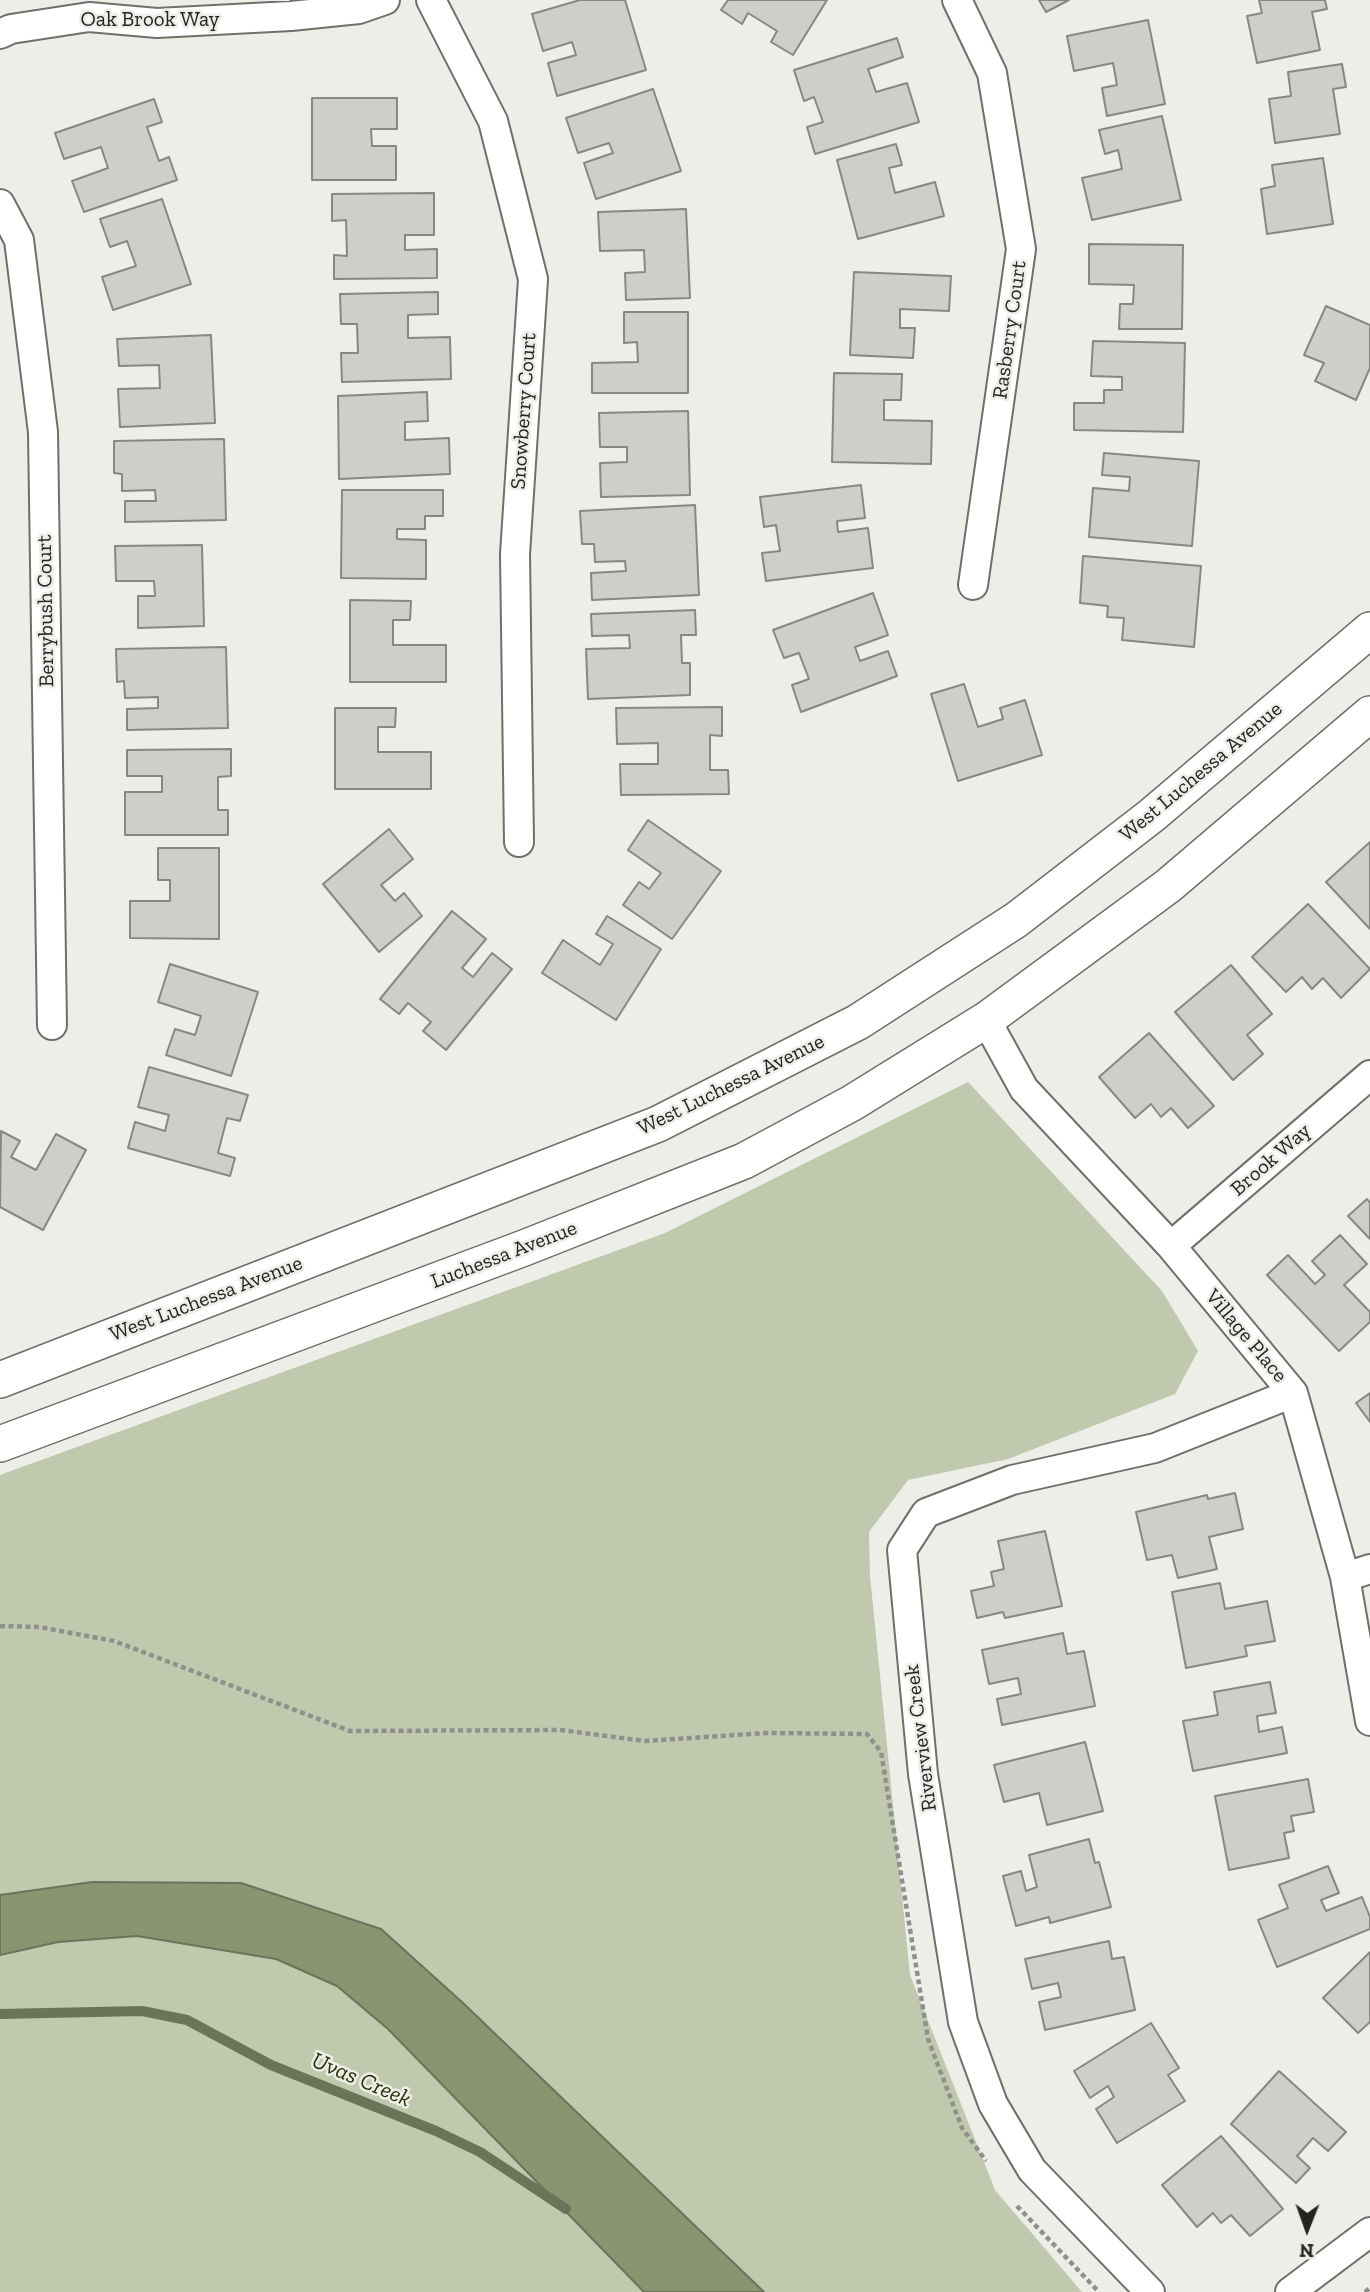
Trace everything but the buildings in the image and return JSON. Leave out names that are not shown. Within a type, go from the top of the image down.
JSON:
[{"type":"street","name":"Oak Brook Way","points":[[0,34],[11,29],[89,17],[157,23],[291,16],[359,9],[385,0]]},
{"type":"street","name":"Snowberry Court","points":[[431,0],[493,121],[533,279],[515,554],[519,842]]},
{"type":"street","name":"Rasberry Court","points":[[957,0],[992,73],[1021,248],[973,585]]},
{"type":"street","name":"Berrybush Court","points":[[0,204],[19,240],[43,432],[52,1025]]},
{"type":"street","name":"West Luchessa Avenue","points":[[0,1380],[658,1124],[858,1022],[1027,912],[1151,816],[1370,630]]},
{"type":"street","points":[[986,1020],[1168,886],[1370,714]]},
{"type":"street","name":"Village Place","points":[[986,1020],[1024,1089],[1171,1246],[1293,1393],[1357,1573],[1370,1721]]},
{"type":"street","name":"Luchessa Avenue","points":[[0,1444],[524,1248],[744,1161],[852,1103],[986,1020]]},
{"type":"street","name":"Brook Way","points":[[1171,1246],[1370,1075]]},
{"type":"street","name":"Riverview Creek","points":[[1150,2292],[1032,2170],[993,2104],[963,2022],[923,1774],[902,1550],[926,1513],[1013,1480],[1155,1448],[1293,1393]]},
{"type":"street","points":[[1290,2292],[1370,2232]]},
{"type":"path","points":[[0,1626],[39,1627],[114,1642],[350,1731],[561,1730],[645,1741],[766,1733],[867,1734],[881,1752],[929,2039],[962,2128],[986,2162]]},
{"type":"path","points":[[1010,2196],[1027,2219],[1099,2292]]},
{"type":"path","points":[[1365,2292],[1370,2288]]},
{"type":"shaded area","points":[[968,1082],[1162,1291],[1198,1351],[1175,1394],[1008,1459],[908,1480],[869,1532],[870,1576],[910,1975],[995,2190],[1082,2292],[0,2292],[0,1475],[665,1233]]},
{"type":"shaded area","points":[[92,1882],[241,1883],[381,1929],[463,2003],[764,2292],[644,2292],[388,2029],[337,1986],[276,1959],[137,1936],[58,1942],[0,1955],[0,1895]]},
{"type":"waterway","name":"Uvas Creek","points":[[0,2014],[142,2011],[187,2020],[271,2065],[436,2131],[480,2152],[566,2209]]}]
